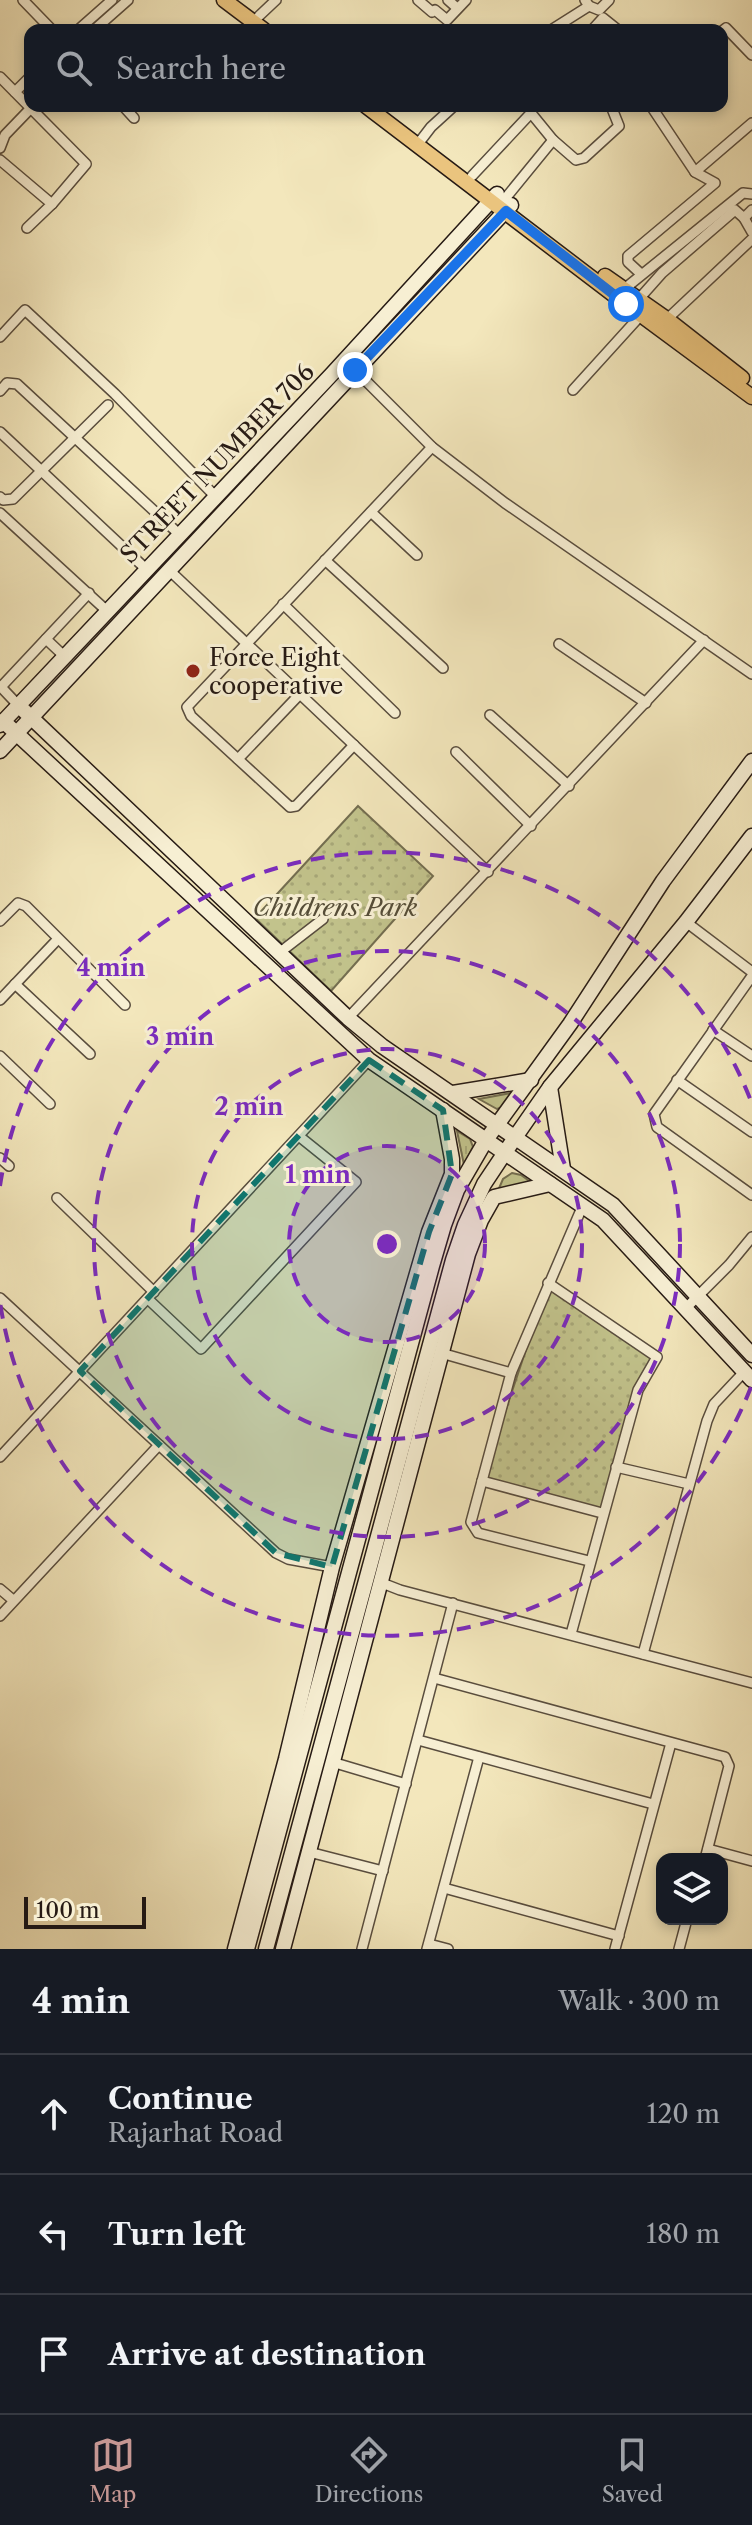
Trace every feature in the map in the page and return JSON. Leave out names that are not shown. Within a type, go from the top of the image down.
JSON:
[{"type":"main road","points":[[224,0],[261,23]]},
{"type":"main road","points":[[237,0],[261,23]]},
{"type":"main road","points":[[375,112],[472,176],[640,308],[752,385]]},
{"type":"main road","points":[[383,112],[623,290],[640,308]]},
{"type":"main road","points":[[662,323],[752,397]]},
{"type":"street","points":[[94,0],[103,8]]},
{"type":"street","points":[[85,24],[112,0]]},
{"type":"street","points":[[101,24],[128,0]]},
{"type":"street","points":[[261,23],[276,0]]},
{"type":"street","points":[[418,0],[447,20],[466,0]]},
{"type":"street","points":[[448,0],[457,8]]},
{"type":"street","points":[[563,24],[609,0]]},
{"type":"street","points":[[29,2],[47,24]]},
{"type":"street","points":[[594,8],[611,24]]},
{"type":"street","points":[[728,30],[752,55]]},
{"type":"street","points":[[0,77],[22,94]]},
{"type":"street","points":[[0,148],[5,135],[27,112]]},
{"type":"street","points":[[27,228],[86,164],[35,112]]},
{"type":"street","points":[[128,112],[134,118]]},
{"type":"street","points":[[420,142],[447,112]]},
{"type":"street","points":[[472,176],[528,112]]},
{"type":"street","points":[[532,112],[553,140],[576,160],[584,158],[619,126],[613,112]]},
{"type":"street","points":[[641,274],[628,262],[628,256],[715,183],[695,172],[655,112]]},
{"type":"street","points":[[695,172],[752,123]]},
{"type":"street","points":[[0,751],[169,570],[350,365],[502,202],[553,140]]},
{"type":"street","points":[[0,160],[52,204]]},
{"type":"street","points":[[623,290],[743,193],[752,194]]},
{"type":"street","points":[[573,390],[640,308],[662,273],[735,210],[748,214],[752,232]]},
{"type":"street","points":[[662,323],[752,239]]},
{"type":"street","points":[[0,337],[25,310],[115,394],[215,496]]},
{"type":"street","points":[[350,365],[432,447],[505,503],[752,674]]},
{"type":"street","name":"STREET NUMBER 706","points":[[2,723],[215,496],[350,365]]},
{"type":"street","points":[[0,391],[7,383],[12,381],[17,384],[179,534]]},
{"type":"street","points":[[0,497],[3,500],[13,499],[108,405]]},
{"type":"street","points":[[0,432],[146,569]]},
{"type":"street","points":[[354,745],[296,806],[290,807],[191,716],[187,707],[432,447]]},
{"type":"street","points":[[371,512],[417,555]]},
{"type":"street","points":[[0,513],[107,611]]},
{"type":"street","points":[[325,560],[443,668]]},
{"type":"street","points":[[169,570],[488,872]]},
{"type":"street","points":[[89,593],[0,687],[348,1018],[382,1046],[613,1205],[751,1351]]},
{"type":"street","points":[[283,604],[395,713]]},
{"type":"street","points":[[46,639],[64,656]]},
{"type":"street","points":[[348,1018],[704,640]]},
{"type":"street","points":[[559,644],[646,703]]},
{"type":"street","points":[[238,759],[300,694]]},
{"type":"street","points":[[490,715],[569,786]]},
{"type":"street","points":[[2,723],[369,1060],[603,1220],[748,1376],[714,1404],[707,1421],[643,1654]]},
{"type":"street","points":[[456,752],[531,826]]},
{"type":"street","points":[[247,1949],[396,1395],[444,1225],[457,1190],[486,1140],[531,1080],[663,881],[752,761]]},
{"type":"street","points":[[266,1949],[419,1383],[465,1225],[484,1184],[550,1087],[686,922],[752,836]]},
{"type":"street","points":[[0,921],[15,905],[22,904],[125,1005]]},
{"type":"street","points":[[279,953],[323,919]]},
{"type":"street","points":[[686,922],[752,974],[654,1114],[657,1127],[752,1195]]},
{"type":"street","points":[[0,1000],[57,940]]},
{"type":"street","points":[[15,984],[90,1054]]},
{"type":"street","points":[[713,1030],[752,1056]]},
{"type":"street","points":[[0,1056],[50,1104]]},
{"type":"street","points":[[0,1457],[369,1060]]},
{"type":"street","points":[[453,1093],[531,1080]]},
{"type":"street","points":[[677,1080],[752,1132]]},
{"type":"street","points":[[550,1087],[563,1169]]},
{"type":"street","points":[[235,1949],[286,1759],[332,1567],[429,1232],[452,1174],[443,1110]]},
{"type":"street","points":[[57,1198],[201,1349],[356,1182],[300,1137]]},
{"type":"street","points":[[0,1158],[9,1166]]},
{"type":"street","points":[[283,1949],[468,1254],[494,1197],[550,1184]]},
{"type":"street","points":[[583,1205],[511,1373],[471,1522],[476,1532],[589,1561]]},
{"type":"street","points":[[686,1308],[752,1237]]},
{"type":"street","points":[[548,1283],[657,1357],[638,1390],[571,1634]]},
{"type":"street","points":[[0,1298],[276,1553],[288,1559],[332,1567]]},
{"type":"street","points":[[441,1353],[511,1373]]},
{"type":"street","points":[[388,1374],[396,1395]]},
{"type":"street","points":[[419,1383],[428,1401]]},
{"type":"street","points":[[0,1438],[10,1447]]},
{"type":"street","points":[[0,1616],[159,1445]]},
{"type":"street","points":[[616,1467],[689,1484]]},
{"type":"street","points":[[482,1481],[602,1513]]},
{"type":"street","points":[[382,1583],[752,1683]]},
{"type":"street","points":[[0,1589],[13,1600]]},
{"type":"street","points":[[362,1949],[453,1603]]},
{"type":"street","points":[[434,1678],[721,1755],[729,1766],[706,1853]]},
{"type":"street","points":[[418,1740],[653,1804]]},
{"type":"street","points":[[615,1949],[671,1743]]},
{"type":"street","points":[[448,1949],[428,1946],[479,1757]]},
{"type":"street","points":[[332,1762],[406,1784]]},
{"type":"street","points":[[309,1852],[383,1871]]},
{"type":"street","points":[[728,1857],[752,1861]]},
{"type":"street","points":[[444,1888],[619,1936]]},
{"type":"street","points":[[679,1949],[685,1925]]},
{"type":"highlighted area","points":[[369,1060],[443,1110],[452,1174],[429,1232],[332,1567],[276,1553],[80,1371]]},
{"type":"green space","name":"Childrens Park","points":[[358,806],[433,876],[331,991],[255,918]]},
{"type":"green space","points":[[516,1092],[505,1106],[497,1109],[479,1099]]},
{"type":"green space","points":[[457,1131],[470,1139],[473,1147],[464,1165]]},
{"type":"green space","points":[[512,1173],[532,1183],[497,1193],[503,1179]]},
{"type":"green space","points":[[548,1284],[657,1357],[630,1402],[602,1513],[482,1481]]},
{"type":"place","name":"Force Eight cooperative","points":[[193,671]]},
{"type":"route","points":[[355,370],[506,211],[626,304]]}]
